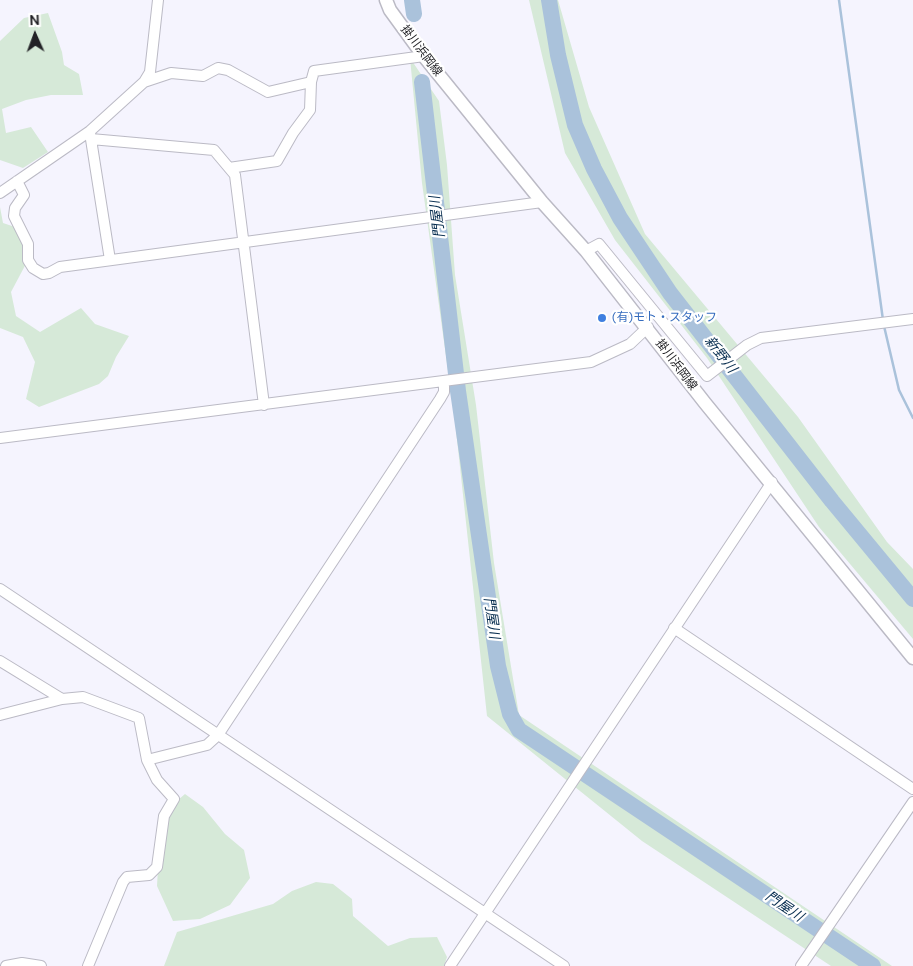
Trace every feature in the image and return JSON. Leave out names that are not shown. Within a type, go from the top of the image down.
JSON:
[{"type":"main road","name":"掛川浜岡線","points":[[386,0],[390,10],[424,56],[542,202],[586,251],[705,403],[772,482],[913,658]]},
{"type":"street","points":[[0,193],[90,135],[144,82],[150,72],[158,0]]},
{"type":"street","points":[[230,168],[277,161],[293,133],[310,110],[311,82],[314,71],[424,56]]},
{"type":"street","points":[[144,82],[171,73],[203,76],[218,68],[228,70],[268,92],[311,82]]},
{"type":"street","points":[[90,135],[214,150],[235,175],[264,405]]},
{"type":"street","points":[[90,135],[110,260]]},
{"type":"street","points":[[17,181],[24,195],[15,208],[14,216],[28,244],[28,260],[33,268],[43,274],[49,274],[60,267],[542,202]]},
{"type":"street","points":[[586,251],[599,244],[707,376],[747,345],[761,338],[913,319]]},
{"type":"street","points":[[0,438],[591,362],[630,344],[648,328]]},
{"type":"street","points":[[147,760],[207,745],[218,735],[440,399],[444,392],[444,382]]},
{"type":"street","points":[[450,966],[484,912],[772,482]]},
{"type":"street","points":[[0,589],[564,966]]},
{"type":"street","points":[[674,628],[913,789]]},
{"type":"street","points":[[0,661],[62,699]]},
{"type":"street","points":[[0,715],[62,699],[83,697],[139,718],[147,760],[158,780],[174,800],[164,816],[157,867],[149,875],[127,878],[122,882],[88,966]]},
{"type":"street","points":[[801,966],[913,802]]},
{"type":"street","points":[[6,966],[22,963],[42,966]]},
{"type":"green space","points":[[529,0],[558,0],[589,107],[645,234],[798,417],[887,542],[913,569],[913,639],[819,527],[707,358],[615,240],[565,153]]},
{"type":"green space","points":[[48,13],[62,52],[64,65],[79,74],[83,95],[51,95],[26,100],[2,109],[6,133],[31,127],[48,152],[23,168],[0,160],[0,41],[24,18]]},
{"type":"green space","points":[[410,58],[439,101],[447,165],[455,275],[476,405],[494,563],[519,715],[892,966],[831,966],[642,841],[487,716],[455,421],[422,183]]},
{"type":"green space","points":[[0,207],[3,223],[21,229],[28,260],[11,292],[16,316],[40,332],[81,308],[95,324],[129,336],[116,357],[108,376],[99,384],[39,407],[26,399],[35,362],[23,337],[0,328]]},
{"type":"green space","points":[[185,794],[203,807],[225,834],[244,850],[250,878],[230,905],[200,919],[173,921],[157,886],[159,851],[171,806]]},
{"type":"green space","points":[[316,882],[333,884],[352,899],[353,916],[388,946],[410,938],[437,937],[447,957],[444,966],[164,966],[177,932],[273,904],[292,891]]},
{"type":"waterway","name":"門屋川","points":[[412,0],[414,14]]},
{"type":"waterway","name":"新野川","points":[[549,0],[558,55],[575,125],[594,169],[620,218],[670,293],[832,501],[913,599]]},
{"type":"waterway","points":[[839,0],[883,320]]},
{"type":"waterway","name":"門屋川","points":[[422,82],[458,391],[498,666],[510,714],[519,730],[873,966]]},
{"type":"waterway","points":[[884,326],[899,390],[913,418]]},
{"type":"place","name":"(有)モト・スタッフ","points":[[602,318]]}]
